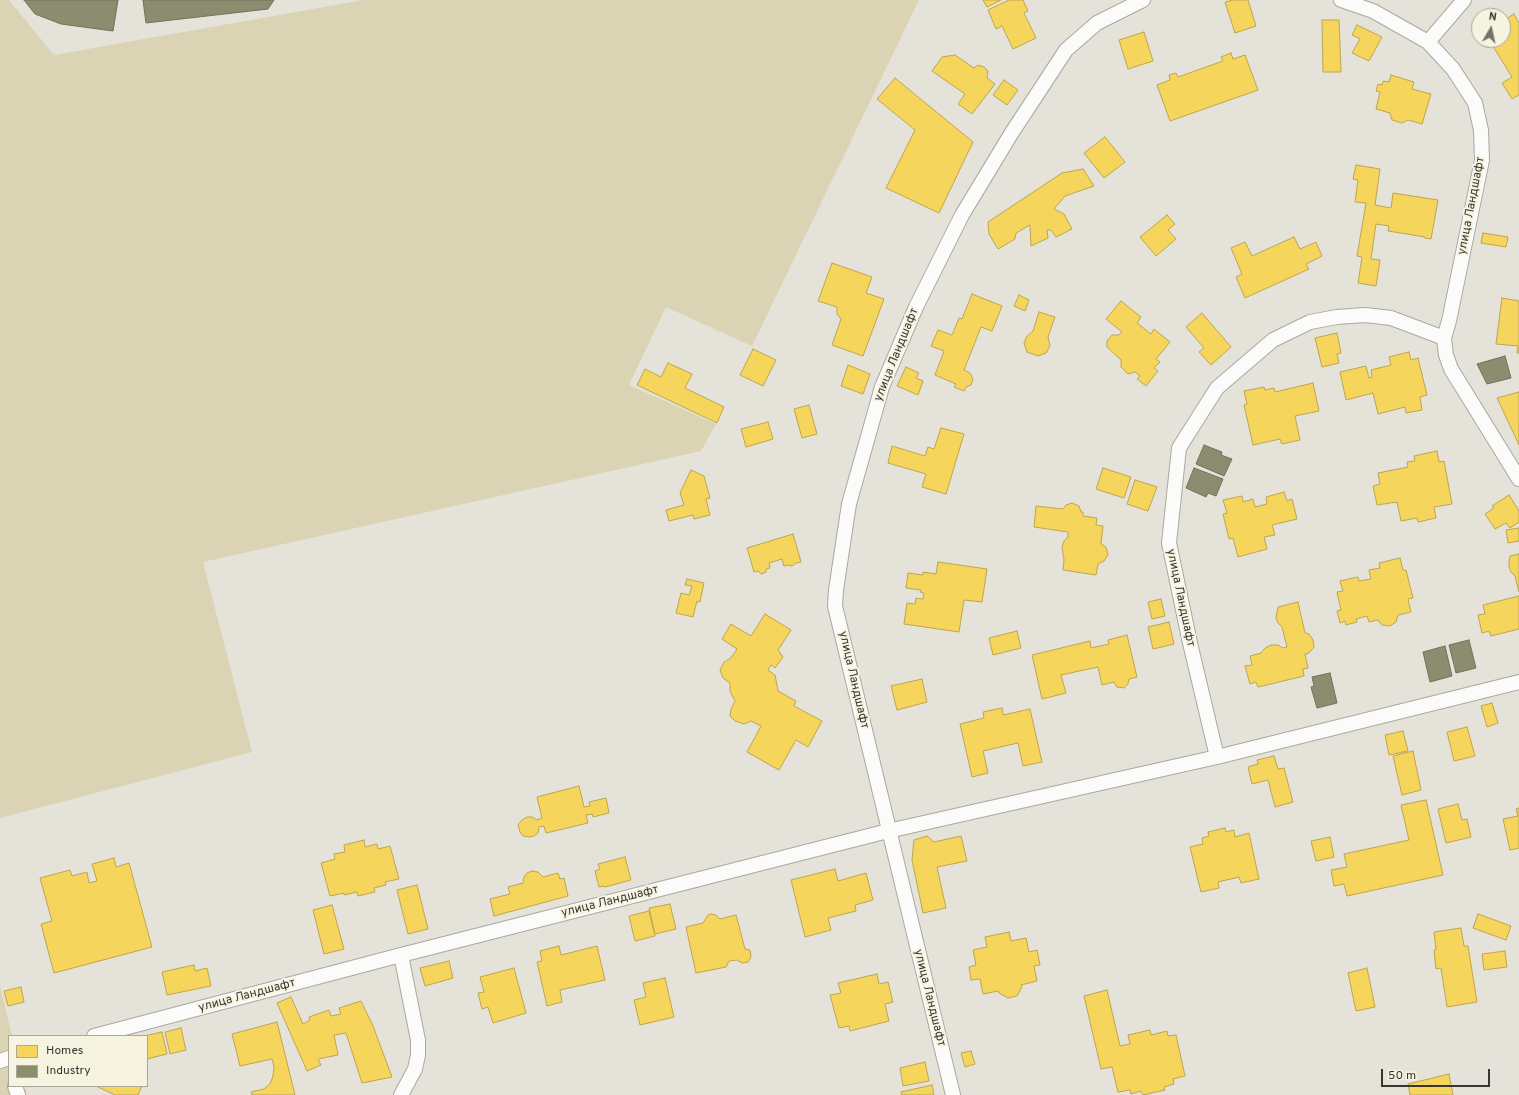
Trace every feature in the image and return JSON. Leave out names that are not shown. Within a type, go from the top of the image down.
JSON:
[{"type":"street","name":"улица Ландшафт","points":[[953,1095],[888,831],[835,606],[849,504],[882,387],[916,307],[962,215],[1011,134],[1066,50],[1098,22],[1143,0]]},
{"type":"street","name":"улица Ландшафт","points":[[1341,0],[1373,11],[1428,42],[1453,69],[1475,103],[1481,130],[1482,160],[1449,321],[1444,338],[1446,355],[1451,369],[1519,479]]},
{"type":"street","points":[[1428,42],[1464,0]]},
{"type":"street","name":"улица Ландшафт","points":[[1217,757],[1190,643],[1169,543],[1179,448],[1218,388],[1272,340],[1310,322],[1336,317],[1365,315],[1391,318],[1444,338]]},
{"type":"street","name":"улица Ландшафт","points":[[98,1035],[401,955],[888,831],[1217,757],[1519,682]]},
{"type":"street","points":[[401,955],[418,1040],[418,1055],[415,1069],[401,1095]]},
{"type":"shaded area","points":[[0,0],[9,0],[54,55],[364,0],[919,0],[752,346],[666,307],[629,385],[716,424],[701,451],[203,562],[252,752],[0,818]]},
{"type":"shaded area","points":[[0,986],[12,1035],[8,1035],[8,1087],[25,1087],[27,1095],[0,1095]]},
{"type":"building: Homes","points":[[983,0],[1001,0],[987,7]]},
{"type":"building: Homes","points":[[1009,0],[1023,0],[1028,11],[1024,13],[1036,38],[1013,49],[1002,26],[996,29],[988,10]]},
{"type":"building: Homes","points":[[1233,0],[1248,0],[1256,26],[1235,33],[1225,2]]},
{"type":"building: Homes","points":[[1514,14],[1519,23],[1519,95],[1512,99],[1502,83],[1512,77],[1494,48],[1511,48],[1511,16]]},
{"type":"building: Homes","points":[[1322,20],[1339,20],[1341,72],[1323,72]]},
{"type":"building: Homes","points":[[1357,25],[1382,37],[1369,61],[1352,53],[1360,39],[1352,35]]},
{"type":"building: Homes","points":[[1144,32],[1153,61],[1128,69],[1119,40]]},
{"type":"building: Homes","points":[[1231,53],[1233,59],[1245,55],[1258,90],[1170,121],[1157,85],[1170,80],[1169,75],[1176,73],[1178,77],[1223,61],[1221,57]]},
{"type":"building: Homes","points":[[955,55],[974,68],[978,65],[984,67],[988,71],[987,78],[995,84],[972,114],[958,104],[965,94],[932,71],[942,57]]},
{"type":"building: Homes","points":[[1391,75],[1414,82],[1412,89],[1431,94],[1422,124],[1408,120],[1402,123],[1392,120],[1390,113],[1376,109],[1380,92],[1376,91],[1378,84],[1382,85],[1383,81],[1389,82]]},
{"type":"building: Homes","points":[[895,78],[973,142],[939,213],[886,188],[915,130],[877,99]]},
{"type":"building: Homes","points":[[1004,80],[1018,90],[1007,105],[993,95]]},
{"type":"building: Homes","points":[[1105,137],[1125,162],[1104,178],[1084,153]]},
{"type":"building: Homes","points":[[1356,165],[1380,169],[1375,205],[1391,208],[1393,193],[1438,200],[1431,239],[1388,231],[1389,226],[1376,224],[1371,259],[1380,260],[1376,286],[1358,283],[1362,257],[1357,256],[1366,203],[1355,202],[1358,180],[1353,179]]},
{"type":"building: Homes","points":[[1083,169],[1094,186],[1065,196],[1054,209],[1064,214],[1072,229],[1056,237],[1051,230],[1047,230],[1048,238],[1031,246],[1030,225],[1016,233],[1015,239],[998,249],[989,234],[988,222],[1062,173]]},
{"type":"building: Homes","points":[[1167,215],[1175,224],[1168,230],[1176,239],[1156,256],[1140,237]]},
{"type":"building: Homes","points":[[1483,233],[1508,237],[1506,247],[1481,243]]},
{"type":"building: Homes","points":[[1294,237],[1300,249],[1316,242],[1322,256],[1306,264],[1309,269],[1245,298],[1236,277],[1242,274],[1231,248],[1245,242],[1252,256]]},
{"type":"building: Homes","points":[[832,263],[872,277],[866,293],[884,299],[863,356],[832,345],[841,319],[837,314],[837,307],[818,301]]},
{"type":"building: Homes","points":[[972,294],[1002,306],[992,331],[981,327],[964,370],[970,373],[973,379],[971,385],[966,387],[964,391],[954,387],[956,384],[935,375],[944,351],[931,346],[938,330],[952,335],[959,318],[962,319]]},
{"type":"building: Homes","points":[[1019,295],[1029,300],[1025,311],[1014,306]]},
{"type":"building: Homes","points":[[1502,298],[1519,301],[1519,353],[1517,353],[1518,346],[1496,344]]},
{"type":"building: Homes","points":[[1121,301],[1141,317],[1137,323],[1151,334],[1154,329],[1170,342],[1156,359],[1160,362],[1154,368],[1158,371],[1146,386],[1137,379],[1140,376],[1135,372],[1128,374],[1121,367],[1121,360],[1107,347],[1107,341],[1112,335],[1119,335],[1122,332],[1106,319]]},
{"type":"building: Homes","points":[[1039,312],[1055,317],[1048,337],[1050,346],[1046,353],[1038,356],[1027,352],[1024,343],[1027,336],[1033,331]]},
{"type":"building: Homes","points":[[1202,313],[1231,347],[1211,365],[1199,352],[1204,348],[1186,327]]},
{"type":"building: Homes","points":[[1337,333],[1341,353],[1337,354],[1339,363],[1322,367],[1315,338]]},
{"type":"building: Homes","points":[[753,349],[776,360],[763,386],[740,375]]},
{"type":"building: Homes","points":[[1409,352],[1411,360],[1418,358],[1427,395],[1420,397],[1422,410],[1406,413],[1405,407],[1378,414],[1373,393],[1346,400],[1340,372],[1366,366],[1369,378],[1372,377],[1371,370],[1391,365],[1389,357]]},
{"type":"building: Homes","points":[[668,363],[692,374],[685,388],[724,407],[717,423],[637,385],[645,369],[661,377]]},
{"type":"building: Homes","points":[[848,365],[870,374],[863,394],[841,386]]},
{"type":"building: Homes","points":[[906,367],[919,373],[916,378],[923,381],[918,395],[897,386]]},
{"type":"building: Homes","points":[[1313,383],[1319,411],[1295,416],[1300,440],[1282,444],[1280,439],[1253,445],[1244,405],[1247,404],[1244,391],[1264,387],[1265,390],[1274,388],[1275,392]]},
{"type":"building: Homes","points":[[1519,392],[1519,445],[1497,398]]},
{"type":"building: Homes","points":[[809,405],[817,434],[802,438],[794,409]]},
{"type":"building: Homes","points":[[768,422],[773,439],[746,447],[741,429]]},
{"type":"building: Homes","points":[[941,428],[964,434],[946,494],[922,487],[926,474],[888,463],[892,446],[925,456],[928,447],[934,449]]},
{"type":"building: Homes","points":[[1437,451],[1439,462],[1444,461],[1452,504],[1434,507],[1436,518],[1418,522],[1417,518],[1401,521],[1397,502],[1377,505],[1373,486],[1380,484],[1378,473],[1408,467],[1407,462],[1415,461],[1414,456]]},
{"type":"building: Homes","points":[[1103,468],[1131,477],[1124,498],[1096,489]]},
{"type":"building: Homes","points":[[691,470],[704,476],[710,498],[706,499],[710,515],[694,519],[693,515],[669,521],[666,510],[684,505],[680,493]]},
{"type":"building: Homes","points":[[1135,480],[1157,487],[1148,511],[1127,504]]},
{"type":"building: Homes","points":[[1284,492],[1287,501],[1292,499],[1297,519],[1272,525],[1275,535],[1264,537],[1267,549],[1238,557],[1233,538],[1229,539],[1223,514],[1227,513],[1223,500],[1242,496],[1243,502],[1253,499],[1255,507],[1267,504],[1266,497]]},
{"type":"building: Homes","points":[[1509,495],[1519,511],[1519,522],[1510,528],[1506,523],[1495,529],[1485,514],[1494,508],[1492,506]]},
{"type":"building: Homes","points":[[1072,503],[1079,506],[1081,512],[1083,512],[1083,516],[1097,518],[1096,525],[1103,526],[1101,544],[1106,547],[1108,555],[1104,561],[1098,564],[1096,575],[1063,570],[1064,560],[1062,547],[1064,541],[1068,537],[1068,532],[1034,527],[1036,506],[1063,509],[1066,505]]},
{"type":"building: Homes","points":[[1519,528],[1519,541],[1508,543],[1506,530]]},
{"type":"building: Homes","points":[[793,534],[801,562],[792,566],[784,566],[782,559],[769,563],[770,568],[766,569],[766,572],[761,574],[758,571],[754,572],[747,548]]},
{"type":"building: Homes","points":[[1519,554],[1519,592],[1515,576],[1509,567],[1509,561],[1510,556]]},
{"type":"building: Homes","points":[[1400,558],[1403,570],[1406,570],[1413,598],[1408,599],[1411,612],[1398,615],[1396,622],[1390,626],[1382,625],[1378,620],[1369,622],[1367,616],[1356,619],[1357,622],[1346,625],[1345,621],[1340,623],[1337,611],[1341,610],[1337,592],[1343,591],[1340,581],[1358,577],[1359,581],[1371,579],[1369,570],[1380,568],[1379,563]]},
{"type":"building: Homes","points":[[938,562],[987,569],[982,602],[964,600],[959,632],[904,624],[907,603],[915,604],[916,598],[923,599],[924,593],[920,592],[921,590],[906,588],[908,573],[923,575],[923,572],[936,574]]},
{"type":"building: Homes","points":[[687,579],[704,583],[700,602],[697,601],[693,617],[676,613],[681,593],[689,595],[692,586],[685,585]]},
{"type":"building: Homes","points":[[1519,596],[1519,629],[1491,636],[1489,631],[1482,633],[1478,615],[1485,614],[1483,605]]},
{"type":"building: Homes","points":[[1161,599],[1165,616],[1152,619],[1148,602]]},
{"type":"building: Homes","points":[[1298,602],[1305,633],[1309,634],[1313,640],[1314,647],[1309,653],[1305,654],[1308,668],[1303,669],[1304,676],[1258,687],[1256,682],[1250,684],[1245,666],[1252,665],[1250,656],[1261,653],[1265,648],[1271,645],[1278,645],[1283,648],[1287,647],[1282,627],[1276,618],[1278,607]]},
{"type":"building: Homes","points":[[765,614],[791,630],[778,650],[783,657],[775,668],[771,665],[768,670],[775,675],[778,691],[796,701],[794,706],[822,721],[808,747],[796,740],[779,770],[747,752],[761,726],[751,721],[744,724],[735,721],[730,716],[731,709],[735,701],[730,691],[730,683],[723,678],[720,670],[724,662],[731,658],[737,649],[722,639],[731,624],[751,636]]},
{"type":"building: Homes","points":[[1169,622],[1174,644],[1153,649],[1148,627]]},
{"type":"building: Homes","points":[[1017,631],[1021,648],[993,655],[989,638]]},
{"type":"building: Homes","points":[[1127,635],[1137,677],[1129,679],[1128,684],[1124,688],[1117,687],[1114,682],[1102,685],[1098,667],[1061,675],[1066,693],[1042,699],[1032,655],[1090,641],[1091,648],[1109,644],[1108,640]]},
{"type":"building: Homes","points":[[922,679],[927,702],[897,710],[891,686]]},
{"type":"building: Homes","points":[[1492,703],[1498,723],[1487,727],[1481,706]]},
{"type":"building: Homes","points":[[1002,708],[1003,715],[1030,709],[1042,762],[1023,766],[1018,743],[983,751],[988,773],[972,777],[960,724],[984,718],[983,712]]},
{"type":"building: Homes","points":[[1467,727],[1475,756],[1454,761],[1447,732]]},
{"type":"building: Homes","points":[[1403,731],[1408,751],[1389,755],[1385,735]]},
{"type":"building: Homes","points":[[1413,751],[1421,790],[1402,795],[1393,756]]},
{"type":"building: Homes","points":[[1274,756],[1278,769],[1284,768],[1293,802],[1275,807],[1268,780],[1252,784],[1248,767],[1258,764],[1257,760]]},
{"type":"building: Homes","points":[[579,786],[584,807],[590,806],[589,802],[606,798],[609,813],[593,817],[592,814],[586,815],[588,823],[546,833],[544,826],[539,827],[538,833],[534,836],[523,836],[518,825],[522,820],[527,817],[532,817],[537,820],[542,818],[537,797]]},
{"type":"building: Homes","points":[[1426,800],[1443,875],[1347,896],[1344,884],[1334,886],[1331,870],[1347,867],[1344,854],[1409,840],[1401,805]]},
{"type":"building: Homes","points":[[1458,804],[1462,820],[1467,819],[1471,837],[1446,843],[1438,809]]},
{"type":"building: Homes","points":[[1519,808],[1519,848],[1510,850],[1503,819],[1518,816],[1516,809]]},
{"type":"building: Homes","points":[[1225,828],[1226,832],[1234,830],[1235,837],[1249,833],[1259,879],[1241,883],[1239,877],[1218,882],[1219,888],[1201,892],[1190,847],[1203,844],[1202,838],[1209,836],[1208,832]]},
{"type":"building: Homes","points":[[927,836],[934,842],[961,836],[967,861],[937,867],[946,908],[923,913],[912,860],[914,840]]},
{"type":"building: Homes","points":[[1330,837],[1334,857],[1316,861],[1311,841]]},
{"type":"building: Homes","points":[[364,840],[365,847],[377,844],[378,849],[390,846],[399,879],[385,882],[386,885],[374,888],[375,892],[358,896],[357,892],[330,896],[321,863],[335,859],[334,854],[345,852],[344,845]]},
{"type":"building: Homes","points":[[625,857],[631,880],[605,887],[599,887],[595,871],[600,869],[598,864]]},
{"type":"building: Homes","points":[[114,858],[116,867],[129,863],[152,947],[54,973],[41,924],[52,921],[40,878],[70,870],[72,876],[87,872],[89,883],[97,881],[92,864]]},
{"type":"building: Homes","points":[[835,869],[838,881],[866,873],[873,900],[855,905],[856,911],[828,918],[831,930],[805,937],[791,880]]},
{"type":"building: Homes","points":[[532,871],[538,872],[543,877],[558,873],[560,879],[564,878],[568,896],[494,916],[490,899],[510,894],[508,887],[523,883],[524,877],[527,873]]},
{"type":"building: Homes","points":[[417,885],[428,929],[408,934],[397,890]]},
{"type":"building: Homes","points":[[670,904],[676,929],[655,934],[649,908]]},
{"type":"building: Homes","points":[[332,905],[344,949],[324,954],[313,910]]},
{"type":"building: Homes","points":[[649,911],[655,936],[635,941],[629,916]]},
{"type":"building: Homes","points":[[1478,914],[1511,926],[1506,940],[1473,928]]},
{"type":"building: Homes","points":[[708,915],[716,915],[720,919],[736,915],[745,949],[750,950],[751,957],[748,962],[742,963],[737,960],[729,961],[726,967],[696,973],[686,927],[703,923]]},
{"type":"building: Homes","points":[[1461,928],[1464,946],[1468,946],[1477,1002],[1447,1007],[1441,968],[1436,969],[1434,932]]},
{"type":"building: Homes","points":[[1009,932],[1011,941],[1026,938],[1029,952],[1037,950],[1040,965],[1034,966],[1037,981],[1021,985],[1022,987],[1017,996],[1008,998],[998,991],[983,994],[980,979],[971,980],[969,967],[976,965],[973,950],[987,947],[985,937]]},
{"type":"building: Homes","points":[[559,946],[561,955],[597,946],[605,980],[560,990],[562,1002],[547,1006],[537,962],[542,961],[540,951]]},
{"type":"building: Homes","points":[[1505,951],[1507,967],[1484,970],[1482,954]]},
{"type":"building: Homes","points":[[449,961],[453,978],[425,986],[420,968]]},
{"type":"building: Homes","points":[[194,965],[195,971],[207,968],[211,986],[167,995],[162,972]]},
{"type":"building: Homes","points":[[514,968],[526,1013],[493,1023],[488,1007],[482,1009],[478,993],[484,992],[480,977]]},
{"type":"building: Homes","points":[[1367,968],[1375,1007],[1356,1011],[1348,973]]},
{"type":"building: Homes","points":[[877,974],[879,984],[888,982],[893,1002],[885,1004],[889,1021],[850,1031],[849,1026],[839,1028],[830,995],[841,993],[838,983]]},
{"type":"building: Homes","points":[[665,978],[674,1017],[640,1025],[634,1000],[646,997],[643,983]]},
{"type":"building: Homes","points":[[21,987],[24,1002],[8,1006],[4,991]]},
{"type":"building: Homes","points":[[1107,990],[1120,1046],[1130,1044],[1128,1035],[1150,1030],[1151,1035],[1167,1031],[1168,1036],[1176,1035],[1185,1076],[1173,1079],[1174,1084],[1164,1087],[1165,1090],[1143,1095],[1141,1091],[1131,1094],[1130,1090],[1118,1092],[1112,1067],[1101,1069],[1084,996]]},
{"type":"building: Homes","points":[[291,997],[303,1024],[310,1020],[309,1017],[329,1010],[331,1016],[341,1014],[339,1008],[361,1001],[373,1026],[392,1077],[362,1083],[346,1033],[334,1035],[338,1055],[318,1059],[321,1065],[307,1071],[277,1003]]},
{"type":"building: Homes","points":[[277,1022],[295,1095],[252,1095],[251,1092],[264,1089],[270,1084],[274,1067],[272,1059],[240,1066],[232,1034]]},
{"type":"building: Homes","points":[[181,1028],[186,1050],[170,1054],[165,1032]]},
{"type":"building: Homes","points":[[162,1032],[167,1054],[148,1059],[148,1035]]},
{"type":"building: Homes","points":[[971,1051],[975,1064],[965,1067],[961,1053]]},
{"type":"building: Homes","points":[[925,1062],[929,1081],[903,1086],[900,1068]]},
{"type":"building: Homes","points":[[1449,1074],[1453,1095],[1410,1095],[1408,1084]]},
{"type":"building: Homes","points":[[932,1085],[934,1095],[902,1095],[901,1092]]},
{"type":"building: Homes","points":[[98,1087],[142,1087],[138,1095],[115,1095]]},
{"type":"building: Industry","points":[[24,0],[118,0],[113,31],[61,24],[35,14]]},
{"type":"building: Industry","points":[[143,0],[274,0],[268,9],[146,23]]},
{"type":"building: Industry","points":[[1505,356],[1511,378],[1487,384],[1477,364]]},
{"type":"building: Industry","points":[[1204,445],[1222,452],[1221,455],[1232,459],[1224,476],[1196,464]]},
{"type":"building: Industry","points":[[1194,468],[1223,479],[1216,496],[1208,493],[1206,497],[1186,488]]},
{"type":"building: Industry","points":[[1469,640],[1476,668],[1456,673],[1449,645]]},
{"type":"building: Industry","points":[[1445,646],[1452,676],[1430,682],[1423,652]]},
{"type":"building: Industry","points":[[1330,673],[1337,703],[1317,708],[1311,687],[1314,686],[1312,677]]}]
